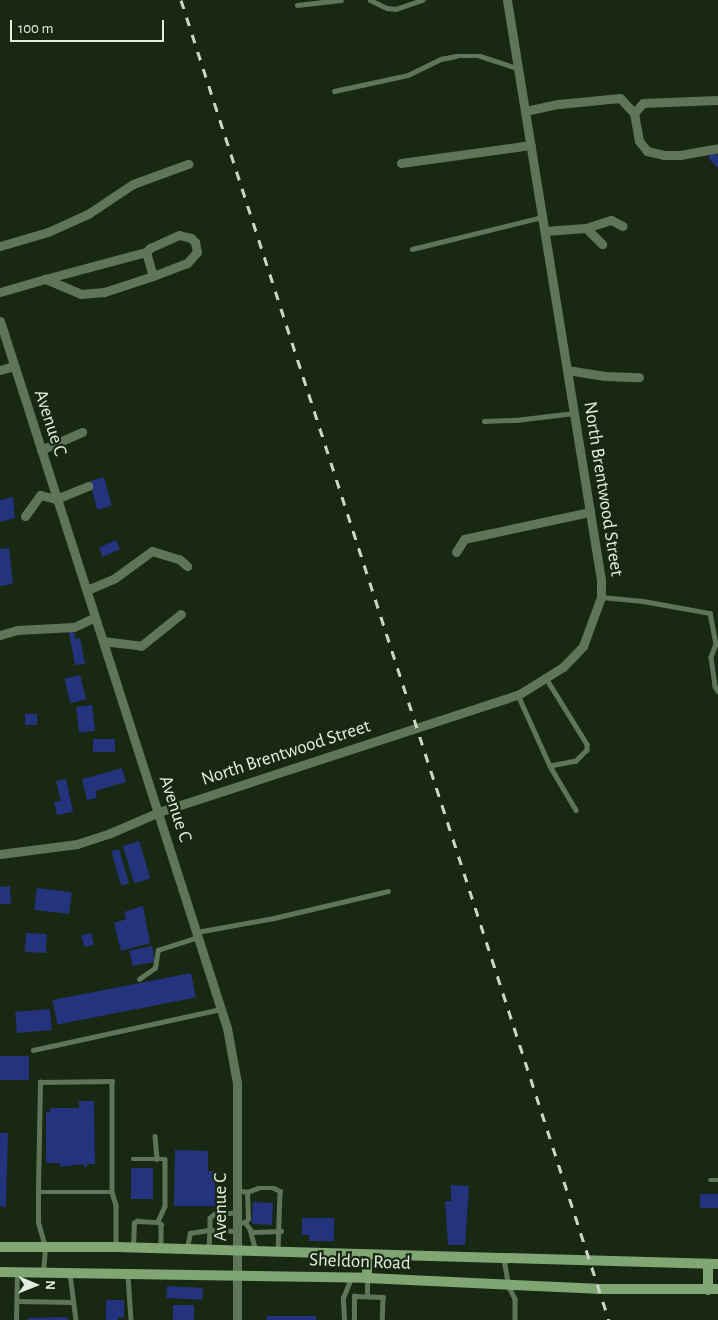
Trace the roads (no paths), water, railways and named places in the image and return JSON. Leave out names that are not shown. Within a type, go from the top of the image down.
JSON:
[{"type":"main road","name":"Sheldon Road","points":[[0,1247],[116,1247],[257,1253],[713,1264]]},
{"type":"main road","points":[[367,1255],[367,1278]]},
{"type":"main road","points":[[713,1264],[713,1290]]},
{"type":"main road","name":"Sheldon Road","points":[[0,1272],[367,1278],[509,1287],[713,1290]]},
{"type":"street","name":"North Brentwood Street","points":[[0,854],[77,844],[108,834],[159,812],[518,695],[563,667],[583,646],[602,597],[601,580],[507,0]]},
{"type":"street","points":[[525,111],[559,104],[620,98],[634,113],[639,141],[647,151],[664,155],[680,155],[718,148]]},
{"type":"street","points":[[634,113],[643,103],[718,100]]},
{"type":"street","points":[[401,162],[531,145]]},
{"type":"street","points":[[0,246],[48,232],[88,214],[132,184],[188,164]]},
{"type":"street","points":[[545,231],[586,228],[611,220],[623,226]]},
{"type":"street","points":[[586,228],[602,244]]},
{"type":"street","points":[[0,292],[45,279],[146,252],[150,248],[179,236],[192,238],[195,242],[197,252],[193,259],[187,263],[104,292],[81,294],[45,279]]},
{"type":"street","points":[[146,252],[153,276]]},
{"type":"street","name":"Avenue C","points":[[0,321],[2,336],[14,366],[58,498],[86,590],[159,812],[232,1048],[237,1083],[237,1212],[240,1225],[237,1252],[237,1320]]},
{"type":"street","points":[[0,370],[14,366]]},
{"type":"street","points":[[567,370],[605,376],[640,377]]},
{"type":"street","points":[[41,450],[82,432]]},
{"type":"street","points":[[25,516],[40,495],[58,498],[88,486]]},
{"type":"street","points":[[456,552],[464,539],[590,512]]},
{"type":"street","points":[[86,590],[115,578],[152,551],[178,559],[187,566]]},
{"type":"street","points":[[103,641],[141,646],[181,614]]},
{"type":"street","points":[[0,635],[17,630],[74,627],[95,617]]},
{"type":"lane","points":[[297,5],[341,0]]},
{"type":"lane","points":[[370,0],[387,8],[396,9],[422,0]]},
{"type":"lane","points":[[334,91],[408,75],[441,59],[456,56],[480,56],[518,68]]},
{"type":"lane","points":[[412,249],[542,217]]},
{"type":"lane","points":[[484,420],[516,420],[574,413]]},
{"type":"lane","points":[[602,597],[643,601],[710,613],[716,644],[711,656],[715,686],[718,691]]},
{"type":"lane","points":[[546,678],[587,744],[587,750],[576,760],[550,766]]},
{"type":"lane","points":[[518,695],[550,766],[576,810]]},
{"type":"lane","points":[[139,979],[154,968],[158,950],[197,934],[388,891]]},
{"type":"lane","points":[[34,1050],[221,1009]]},
{"type":"lane","points":[[43,1272],[45,1247],[38,1222],[40,1082],[112,1081],[112,1192],[116,1205],[116,1247]]},
{"type":"lane","points":[[155,1136],[157,1159]]},
{"type":"lane","points":[[133,1159],[165,1159],[165,1206],[158,1222]]},
{"type":"lane","points":[[710,1180],[718,1180]]},
{"type":"lane","points":[[237,1190],[247,1192],[258,1188],[274,1188],[280,1191],[278,1253]]},
{"type":"lane","points":[[38,1192],[112,1192]]},
{"type":"lane","points":[[187,1250],[190,1233],[240,1225],[248,1219],[247,1192]]},
{"type":"lane","points":[[209,1251],[210,1218],[215,1214],[237,1212]]},
{"type":"lane","points":[[133,1248],[135,1221],[158,1222],[162,1227],[161,1249]]},
{"type":"lane","points":[[240,1225],[251,1232],[280,1231]]},
{"type":"lane","points":[[251,1232],[257,1253]]},
{"type":"lane","points":[[504,1259],[509,1287],[516,1299],[515,1320]]},
{"type":"lane","points":[[16,1320],[18,1301],[17,1272]]},
{"type":"lane","points":[[70,1272],[76,1320]]},
{"type":"lane","points":[[128,1273],[132,1320]]},
{"type":"lane","points":[[344,1320],[343,1298],[351,1278]]},
{"type":"lane","points":[[367,1278],[367,1296]]},
{"type":"lane","points":[[354,1320],[354,1296],[382,1297],[382,1320]]},
{"type":"lane","points":[[18,1301],[73,1302]]},
{"type":"railway","points":[[181,0],[609,1320]]}]
